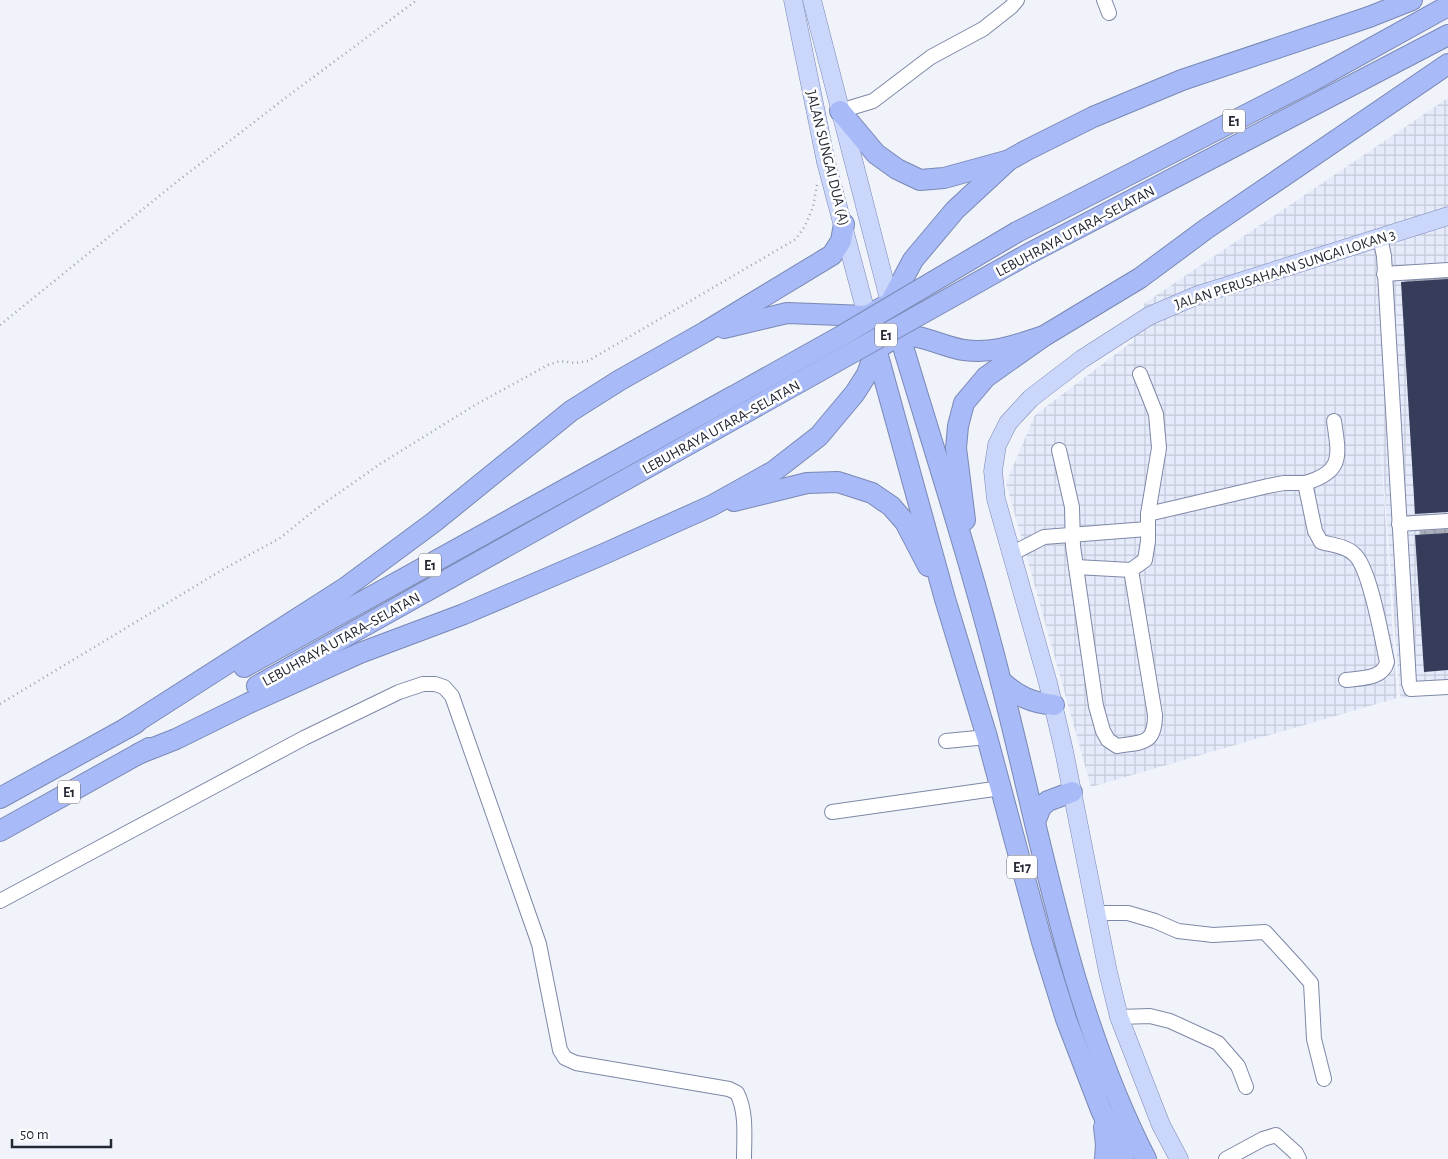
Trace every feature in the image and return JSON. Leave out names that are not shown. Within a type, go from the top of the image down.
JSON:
[{"type":"highway","points":[[840,111],[876,154],[897,169],[920,180],[944,178],[1009,160],[1085,121],[1155,90],[1369,17],[1412,0]]},
{"type":"highway","name":"LEBUHRAYA UTARA–SELATAN","points":[[0,798],[125,729],[236,672],[732,397],[843,335],[1017,232],[1314,80],[1448,6]]},
{"type":"highway","name":"LEBUHRAYA UTARA–SELATAN","points":[[0,830],[1030,254],[1448,34]]},
{"type":"highway","points":[[972,575],[956,448],[958,426],[964,403],[986,377],[1044,336],[1140,278],[1206,230],[1448,64]]},
{"type":"highway","points":[[705,332],[788,313],[867,316],[890,303],[914,260],[955,210],[1009,160]]},
{"type":"highway","points":[[125,729],[345,588],[442,516],[571,411],[832,255],[841,240],[844,224]]},
{"type":"highway","points":[[890,303],[972,575]]},
{"type":"highway","points":[[867,316],[946,599]]},
{"type":"highway","points":[[138,754],[176,740],[249,703],[360,653],[464,614],[711,506],[774,471],[819,436],[855,393],[867,374],[876,349],[900,336],[915,336],[941,345],[964,350],[989,351],[1006,349],[1044,336]]},
{"type":"highway","points":[[711,506],[807,483],[838,482],[872,493],[891,506],[904,522],[946,599]]},
{"type":"highway","name":"E17","points":[[972,575],[1001,681],[1057,910],[1093,1032],[1107,1073],[1146,1159]]},
{"type":"highway","name":"E17","points":[[946,599],[987,737],[1038,928],[1066,1019],[1101,1110],[1124,1159]]},
{"type":"highway","points":[[1001,681],[1026,700],[1054,705]]},
{"type":"highway","points":[[1035,822],[1041,807],[1048,801],[1072,792]]},
{"type":"highway","points":[[1101,1110],[1106,1145],[1105,1159]]},
{"type":"main road","name":"JALAN SUNGAI DUA (A)","points":[[793,0],[826,162],[867,316]]},
{"type":"main road","name":"JALAN SUNGAI DUA (A)","points":[[812,0],[890,303]]},
{"type":"main road","name":"JALAN PERUSAHAAN SUNGAI LOKAN 3","points":[[1179,1159],[1161,1125],[1119,1017],[1108,972],[1054,705],[996,499],[993,471],[997,445],[1008,423],[1031,398],[1082,359],[1149,316],[1198,295],[1448,216]]},
{"type":"street","points":[[840,111],[873,101],[931,57],[983,29],[1012,7],[1017,0]]},
{"type":"street","points":[[1104,0],[1109,13]]},
{"type":"street","points":[[1380,238],[1384,256],[1410,687],[1415,690],[1448,687]]},
{"type":"street","points":[[1384,274],[1448,270]]},
{"type":"street","points":[[1076,567],[1131,570],[1145,560],[1148,541],[1148,514],[1159,448],[1156,414],[1140,374]]},
{"type":"street","points":[[1148,514],[1268,486],[1284,483],[1305,483],[1320,479],[1335,467],[1338,451],[1334,421]]},
{"type":"street","points":[[1059,450],[1072,507],[1072,535],[1096,706],[1108,740],[1117,746],[1143,742],[1151,736],[1155,728],[1131,570]]},
{"type":"street","points":[[1305,483],[1315,531],[1321,542],[1342,547],[1354,553],[1361,561],[1372,595],[1387,662],[1385,669],[1378,675],[1346,680]]},
{"type":"street","points":[[1399,524],[1448,521]]},
{"type":"street","points":[[1011,554],[1044,537],[1147,529]]},
{"type":"street","points":[[0,901],[304,738],[400,692],[423,684],[435,684],[444,687],[452,696],[539,944],[560,1050],[565,1058],[576,1063],[737,1093],[741,1100],[744,1125],[744,1159]]},
{"type":"street","points":[[946,741],[987,737]]},
{"type":"street","points":[[832,812],[1001,788]]},
{"type":"street","points":[[1097,913],[1128,913],[1155,921],[1178,931],[1213,935],[1265,932],[1311,983],[1314,1038],[1324,1080]]},
{"type":"street","points":[[1119,1017],[1150,1016],[1170,1021],[1218,1043],[1238,1066],[1246,1087]]},
{"type":"street","points":[[1226,1159],[1263,1139],[1276,1135],[1296,1153],[1299,1159]]},
{"type":"path","points":[[0,325],[179,180],[417,0]]},
{"type":"path","points":[[0,704],[222,570],[280,538],[316,509],[380,464],[475,405],[548,365],[560,361],[575,363],[588,361],[796,239],[814,207],[815,189],[826,162]]},
{"type":"shaded area","points":[[1448,98],[1448,693],[1400,698],[1377,389],[1397,698],[1091,787],[1006,483],[1035,415],[1133,341],[1145,303]]},
{"type":"building","points":[[1448,279],[1448,512],[1415,514],[1401,282]]},
{"type":"building","points":[[1448,533],[1448,670],[1424,672],[1415,535]]}]
